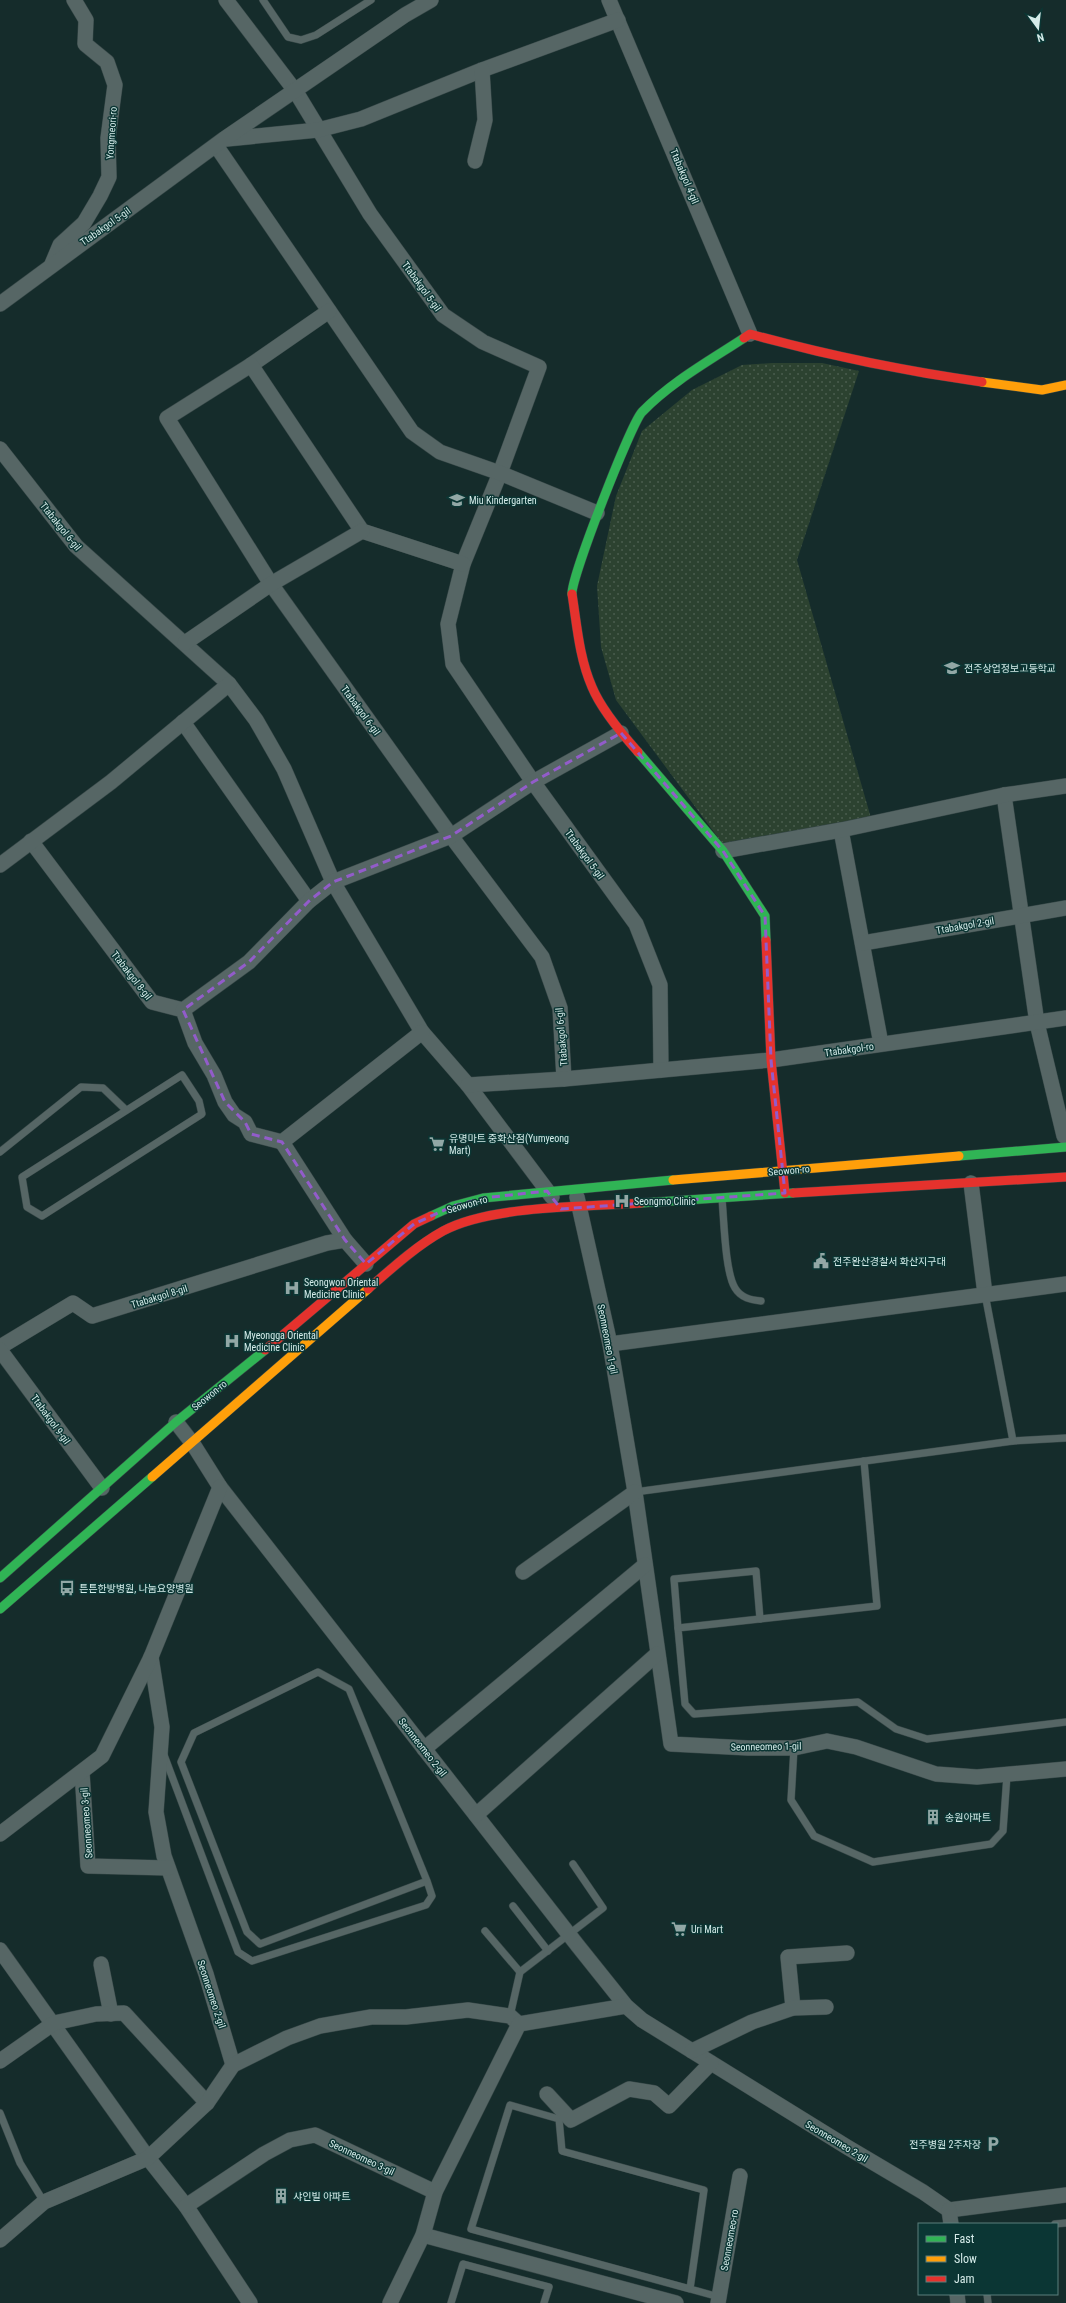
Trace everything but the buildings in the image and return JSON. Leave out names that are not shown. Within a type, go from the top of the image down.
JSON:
[{"type":"street","name":"Yongmeori-ro","points":[[52,264],[60,245],[84,223],[109,177],[108,138],[115,85],[107,62],[85,44],[86,20],[74,0]]},
{"type":"street","name":"Ttabakgol 5-gil","points":[[226,0],[296,92],[370,214],[443,315],[483,342],[539,367],[500,473],[463,564],[448,624],[453,664],[533,782],[636,924],[660,985],[660,1070]]},
{"type":"street","name":"Ttabakgol 5-gil","points":[[52,264],[221,143],[405,15],[431,0]]},
{"type":"street","name":"Ttabakgol 4-gil","points":[[610,0],[750,334]]},
{"type":"street","points":[[597,513],[500,473],[440,452],[412,432],[329,311],[221,143],[318,130],[361,119],[482,70],[618,20]]},
{"type":"street","points":[[475,161],[485,120],[482,70]]},
{"type":"street","points":[[0,304],[52,264]]},
{"type":"street","points":[[329,311],[251,365],[362,530],[463,564]]},
{"type":"street","points":[[785,1193],[771,1060],[765,916],[723,851],[621,733],[592,688],[581,654],[572,591],[597,513],[641,413],[674,385],[750,334],[800,348],[940,376],[1042,390],[1066,386]]},
{"type":"street","name":"Ttabakgol 6-gil","points":[[251,365],[167,418],[271,584],[451,836],[542,957],[560,1008],[564,1079],[468,1085]]},
{"type":"street","name":"Ttabakgol 6-gil","points":[[0,449],[76,546],[185,642],[229,684],[256,720],[284,769],[333,882],[422,1032],[468,1085],[561,1209]]},
{"type":"street","points":[[185,642],[271,584],[362,530]]},
{"type":"street","points":[[0,865],[111,782],[229,684]]},
{"type":"street","points":[[183,722],[309,901]]},
{"type":"street","points":[[366,1264],[345,1240],[282,1142],[251,1134],[245,1122],[230,1108],[195,1043],[183,1010],[249,962],[309,901],[333,882],[451,836],[533,782],[621,733]]},
{"type":"street","points":[[723,851],[841,830],[1004,795],[1066,786]]},
{"type":"street","points":[[1004,795],[1037,1023],[1065,1142]]},
{"type":"street","points":[[841,830],[881,1044]]},
{"type":"street","name":"Ttabakgol 8-gil","points":[[31,842],[152,1002],[183,1010]]},
{"type":"street","name":"Ttabakgol 2-gil","points":[[863,943],[1066,908]]},
{"type":"street","points":[[1037,1023],[1066,1018]]},
{"type":"street","name":"Ttabakgol-ro","points":[[660,1070],[771,1060],[1037,1023]]},
{"type":"street","points":[[282,1142],[422,1032]]},
{"type":"street","points":[[564,1079],[660,1070]]},
{"type":"street","name":"Seowon-ro","points":[[0,1578],[176,1422],[294,1327],[414,1224],[453,1206],[483,1198],[548,1190],[783,1170],[1065,1142]]},
{"type":"street","name":"Seowon-ro","points":[[0,1609],[112,1510],[193,1444],[387,1272],[422,1245],[446,1229],[478,1220],[514,1213],[561,1209],[785,1193],[1066,1177]]},
{"type":"street","points":[[971,1183],[985,1294]]},
{"type":"street","name":"Seonneomeo 1-gil","points":[[575,1188],[610,1344],[635,1492],[670,1744],[748,1748],[794,1748],[827,1741],[856,1747],[936,1774],[977,1777],[1066,1769]]},
{"type":"street","name":"Ttabakgol 8-gil","points":[[0,1348],[73,1303],[92,1316],[327,1243],[345,1240]]},
{"type":"street","points":[[610,1344],[1066,1284]]},
{"type":"street","name":"Ttabakgol 9-gil","points":[[0,1348],[102,1488]]},
{"type":"street","name":"Seonneomeo 2-gil","points":[[176,1422],[193,1444],[220,1487],[424,1749],[626,2006],[642,2020],[847,2147],[923,2192],[950,2217],[1066,2195]]},
{"type":"street","points":[[150,1657],[220,1487]]},
{"type":"street","points":[[523,1572],[635,1492]]},
{"type":"street","points":[[424,1749],[645,1565]]},
{"type":"street","points":[[476,1815],[657,1654]]},
{"type":"street","name":"Seonneomeo 2-gil","points":[[150,1657],[162,1727],[156,1812],[168,1868],[206,1974],[233,2065]]},
{"type":"street","name":"Seonneomeo 3-gil","points":[[0,1834],[102,1756],[150,1657]]},
{"type":"street","name":"Seonneomeo 3-gil","points":[[82,1772],[88,1866],[168,1868]]},
{"type":"street","points":[[0,1950],[54,2023],[148,2158],[186,2206],[250,2303]]},
{"type":"street","points":[[793,2008],[788,1957],[847,1953]]},
{"type":"street","points":[[101,1964],[111,2014]]},
{"type":"street","points":[[0,2240],[44,2202],[148,2158],[207,2103],[233,2065],[287,2038],[320,2026],[371,2017],[406,2017],[468,2010],[514,2020],[626,2006]]},
{"type":"street","points":[[692,2051],[752,2022],[793,2008],[826,2007]]},
{"type":"street","points":[[0,2061],[54,2023],[96,2014],[124,2013],[207,2103]]},
{"type":"street","points":[[390,2303],[423,2235],[436,2192],[514,2020]]},
{"type":"street","points":[[547,2094],[571,2120],[629,2089],[654,2093],[669,2106],[711,2063]]},
{"type":"street","name":"Seonneomeo 3-gil","points":[[186,2206],[264,2154],[290,2140],[316,2135],[436,2192]]},
{"type":"street","name":"Seonneomeo-ro","points":[[719,2300],[740,2176]]},
{"type":"street","points":[[423,2235],[676,2303]]},
{"type":"lane","points":[[263,0],[288,37],[301,40],[316,34],[371,0]]},
{"type":"lane","points":[[182,1075],[199,1101],[202,1114],[42,1216],[26,1207],[22,1177],[126,1110],[182,1075]]},
{"type":"lane","points":[[0,1152],[81,1087],[103,1088],[126,1110]]},
{"type":"lane","points":[[722,1197],[729,1265],[735,1289],[748,1300],[761,1301]]},
{"type":"lane","points":[[985,1294],[1014,1441]]},
{"type":"lane","points":[[635,1492],[1014,1441],[1066,1438]]},
{"type":"lane","points":[[678,1628],[877,1606],[864,1461]]},
{"type":"lane","points":[[760,1619],[756,1571],[674,1579],[685,1704],[694,1714],[858,1702],[896,1729],[927,1739],[1066,1722]]},
{"type":"lane","points":[[161,1748],[238,1952],[252,1962],[426,1906],[432,1896],[427,1881],[349,1689],[318,1672],[194,1733],[181,1762],[247,1932],[260,1944],[427,1881]]},
{"type":"lane","points":[[794,1748],[791,1800],[814,1836],[873,1862],[990,1844],[1003,1831],[1007,1775]]},
{"type":"lane","points":[[514,2020],[520,1972],[603,1908],[573,1864]]},
{"type":"lane","points":[[513,1906],[548,1951]]},
{"type":"lane","points":[[485,1931],[520,1972]]},
{"type":"lane","points":[[690,2289],[704,2190],[562,2151],[560,2119],[510,2105],[471,2229],[690,2289],[719,2300]]},
{"type":"lane","points":[[0,2114],[20,2163],[44,2202]]},
{"type":"lane","points":[[451,2303],[463,2264],[548,2287],[544,2303]]},
{"type":"highlighted area","points":[[621,733],[723,851],[765,916],[771,1060],[785,1193],[561,1209],[547,1191],[483,1198],[453,1206],[414,1224],[366,1264],[345,1240],[282,1142],[251,1134],[245,1122],[225,1102],[183,1010],[249,962],[309,901],[333,882],[451,836],[533,782]]},
{"type":"green space","points":[[772,363],[822,363],[859,371],[797,560],[871,818],[722,843],[616,700],[601,647],[597,586],[616,496],[642,431],[692,390],[742,365]]},
{"type":"traffic: fast","points":[[572,594],[581,560],[602,501],[626,443],[642,412],[678,381],[744,338]]},
{"type":"traffic: fast","points":[[638,752],[723,851],[765,916],[766,940]]},
{"type":"traffic: fast","points":[[959,1156],[1066,1147]]},
{"type":"traffic: fast","points":[[431,1216],[453,1206],[483,1198],[673,1180]]},
{"type":"traffic: fast","points":[[641,1203],[793,1193]]},
{"type":"traffic: fast","points":[[0,1578],[176,1422],[265,1350]]},
{"type":"traffic: fast","points":[[0,1609],[152,1477]]},
{"type":"traffic: slow","points":[[982,382],[1042,390],[1066,385]]},
{"type":"traffic: slow","points":[[673,1180],[959,1156]]},
{"type":"traffic: slow","points":[[152,1477],[368,1289]]},
{"type":"traffic: jam","points":[[744,338],[750,334],[865,362],[982,382]]},
{"type":"traffic: jam","points":[[572,594],[581,653],[592,687],[606,712],[638,752]]},
{"type":"traffic: jam","points":[[766,940],[771,1060],[785,1193]]},
{"type":"traffic: jam","points":[[793,1193],[1066,1177]]},
{"type":"traffic: jam","points":[[368,1289],[423,1244],[443,1231],[463,1222],[486,1216],[539,1209],[641,1203]]},
{"type":"traffic: jam","points":[[265,1350],[414,1224],[431,1216]]},
{"type":"place","name":"Miu Kindergarten","points":[[457,500]]},
{"type":"place","name":"전주상업정보고등학교","points":[[952,668]]},
{"type":"place","name":"유명마트 중화산점(Yumyeong Mart)","points":[[437,1144]]},
{"type":"place","name":"Seongmo Clinic","points":[[622,1201]]},
{"type":"place","name":"전주완산경찰서 화산지구대","points":[[821,1261]]},
{"type":"place","name":"Seongwon Oriental Medicine Clinic","points":[[292,1288]]},
{"type":"place","name":"Myeongga Oriental Medicine Clinic","points":[[232,1341]]},
{"type":"place","name":"튼튼한방병원, 나눔요양병원","points":[[67,1588]]},
{"type":"place","name":"송원아파트","points":[[933,1817]]},
{"type":"place","name":"Uri Mart","points":[[679,1929]]},
{"type":"place","name":"전주병원 2주차장","points":[[993,2144]]},
{"type":"place","name":"샤인빌 아파트","points":[[281,2196]]}]
